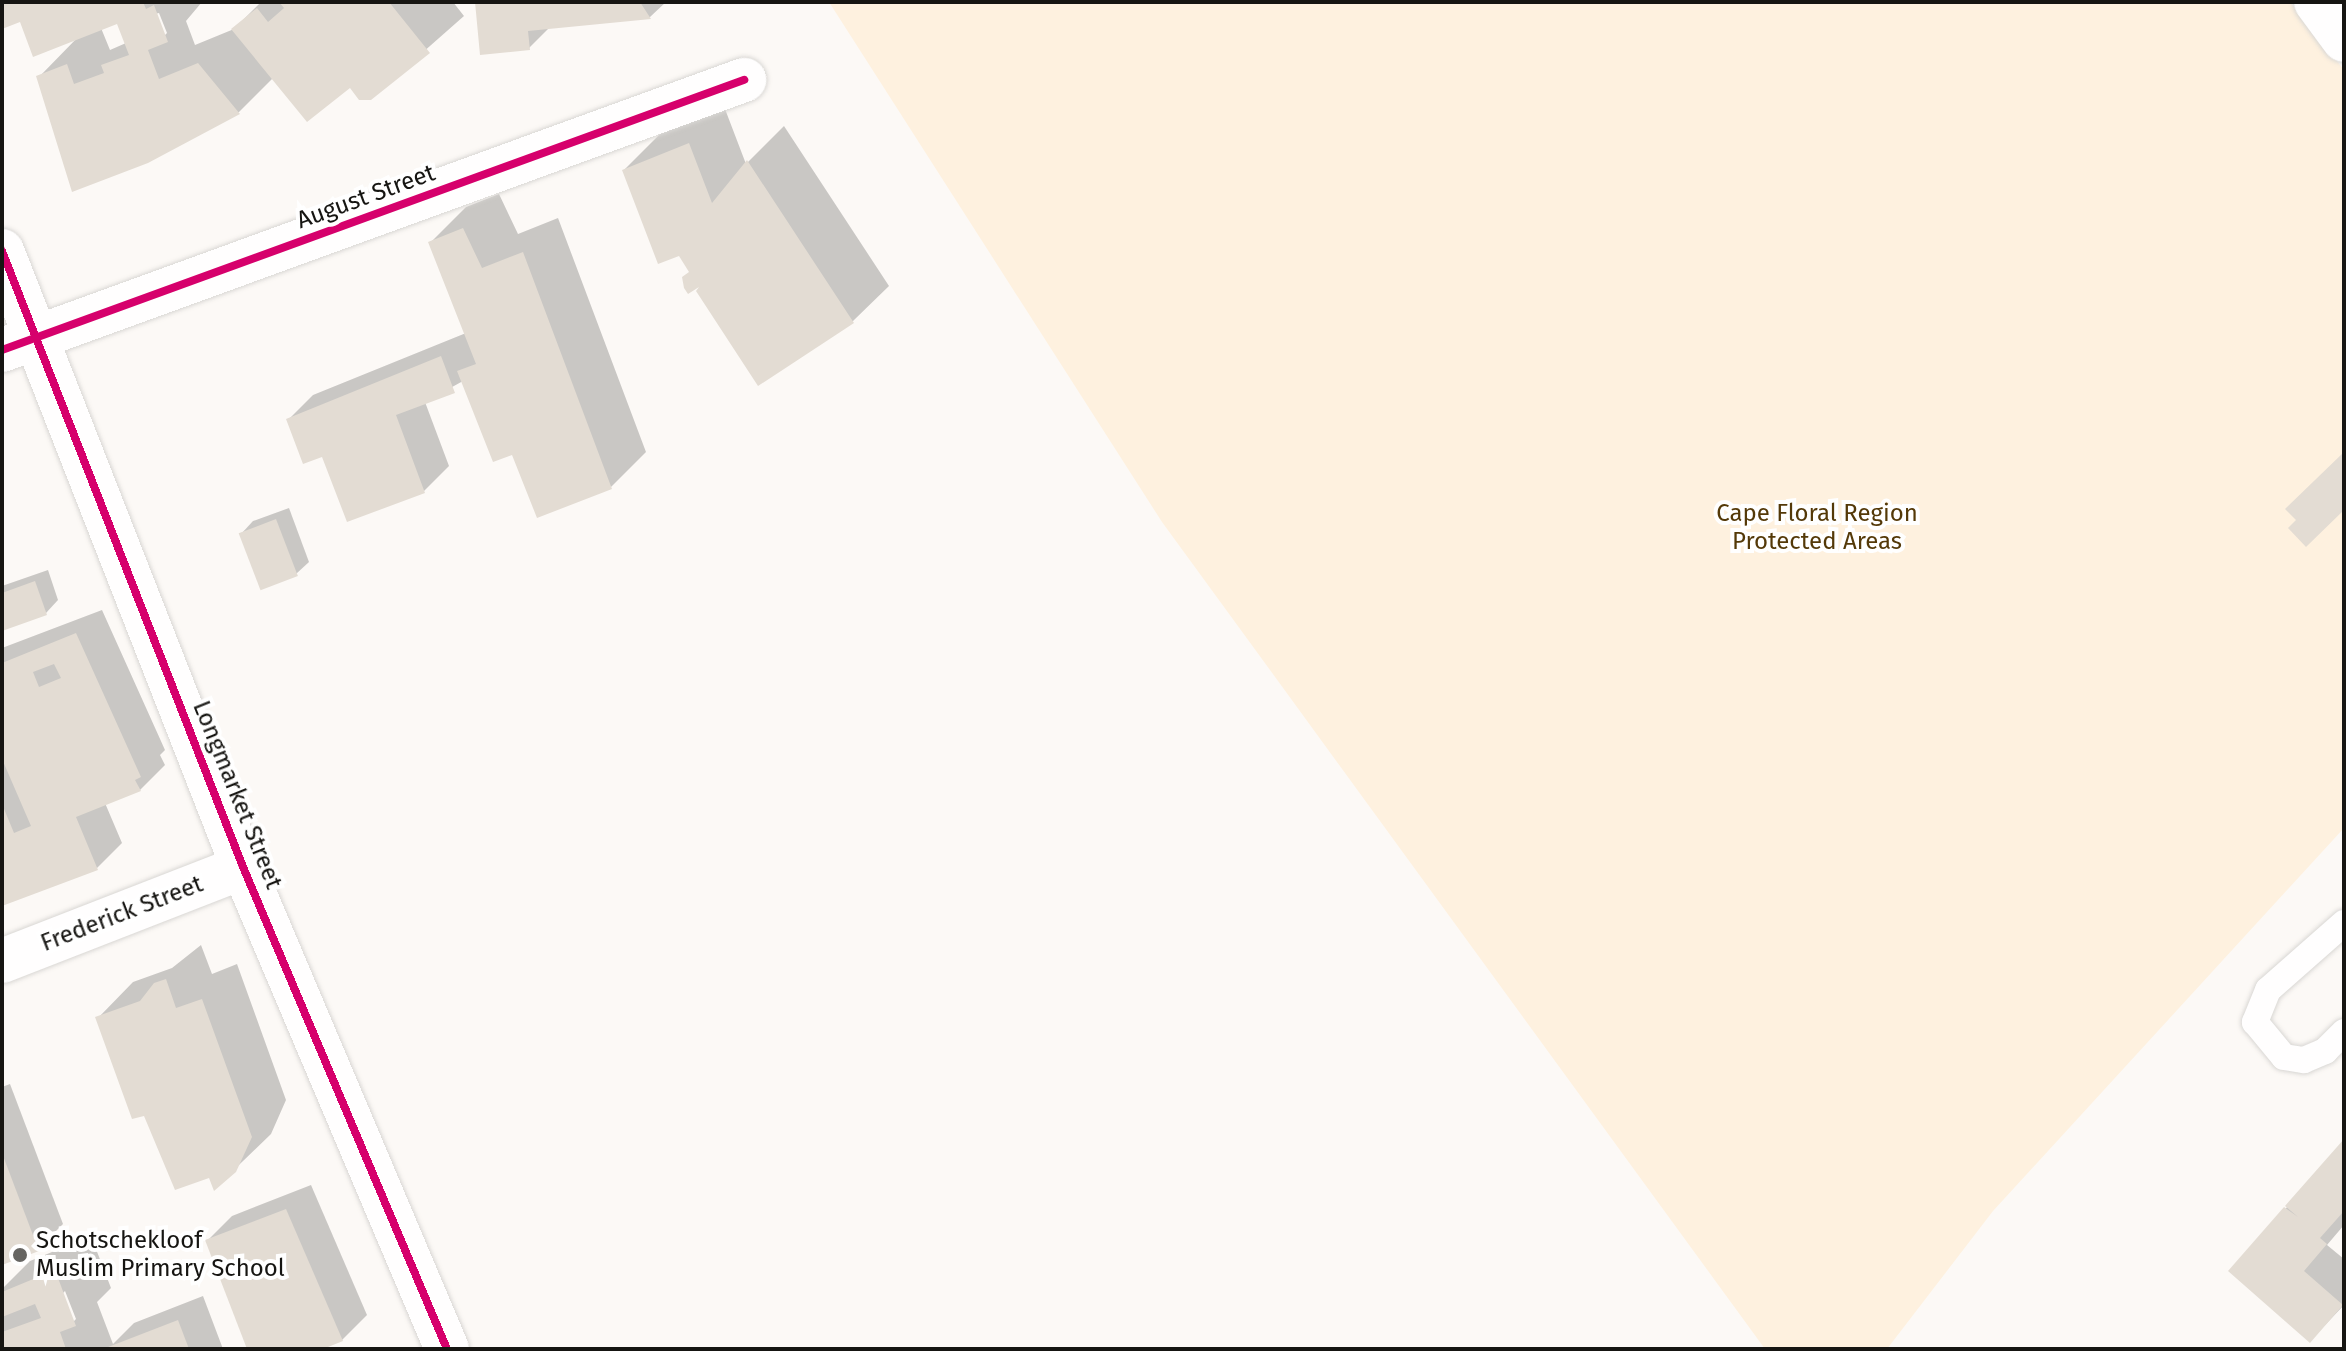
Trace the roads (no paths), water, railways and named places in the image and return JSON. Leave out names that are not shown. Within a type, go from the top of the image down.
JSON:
[{"type":"street","points":[[2316,2],[2344,40]]},
{"type":"street","name":"August Street","points":[[19,344],[744,80]]},
{"type":"street","name":"Longmarket Street","points":[[2,251],[19,344],[447,1349]]},
{"type":"street","name":"Frederick Street","points":[[2,961],[243,867]]},
{"type":"lane","points":[[2344,923],[2268,990],[2255,1022],[2284,1057],[2304,1060],[2325,1051],[2344,1032]]},
{"type":"place","name":"Schotschekloof Muslim Primary School","points":[[20,1255]]},
{"type":"park label","name":"Cape Floral Region Protected Areas","points":[[1817,528]]}]
